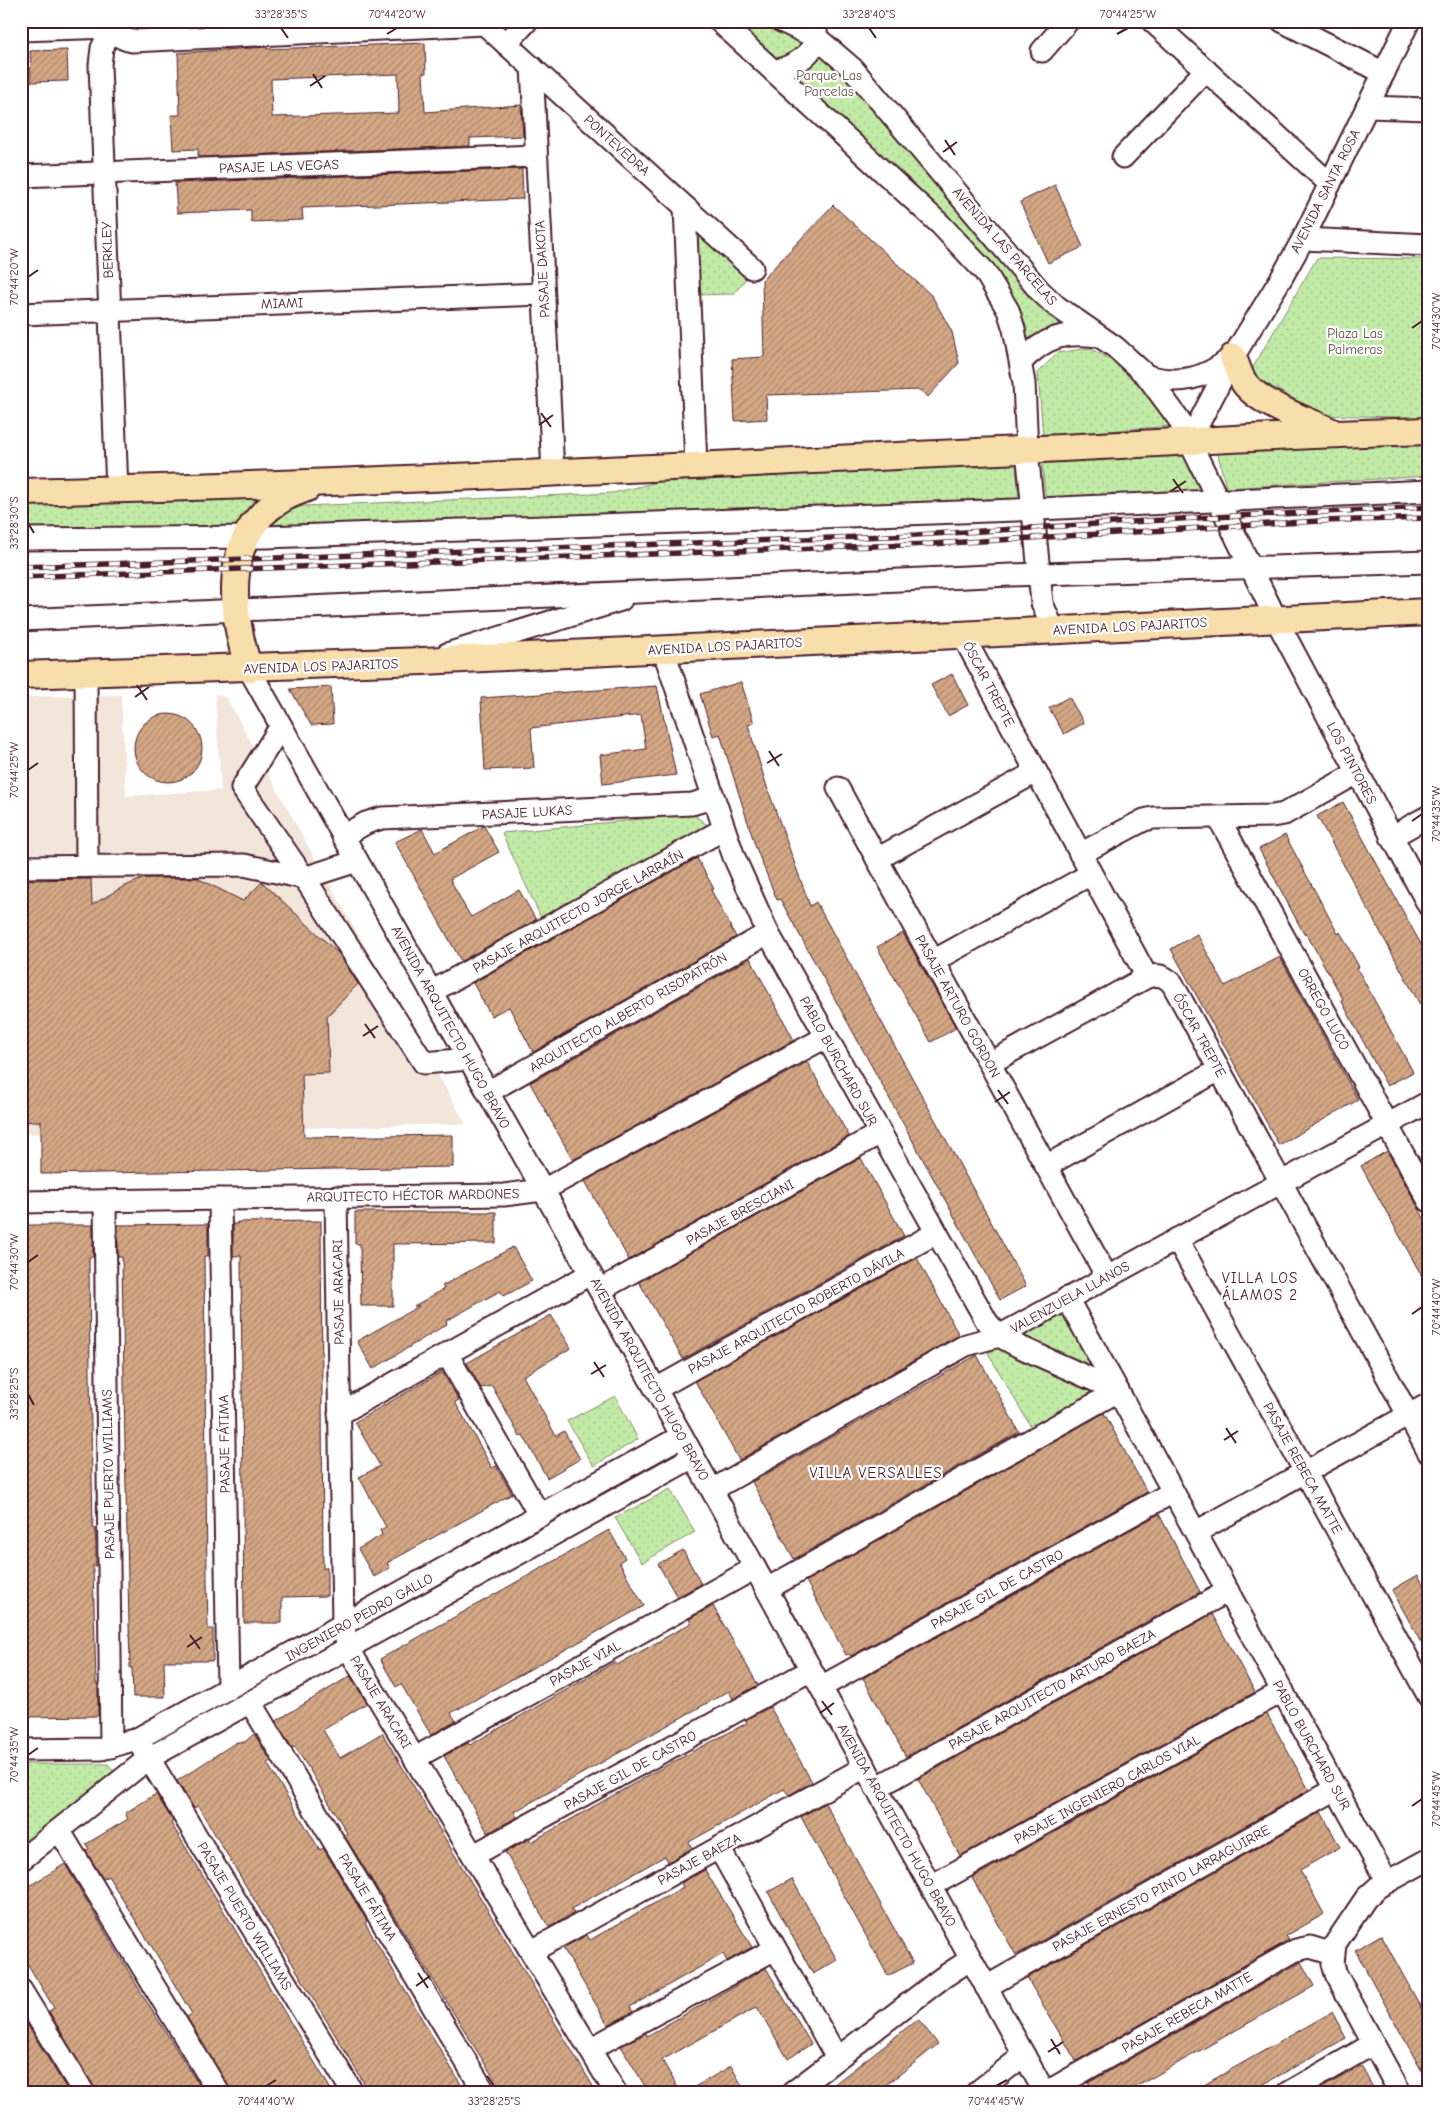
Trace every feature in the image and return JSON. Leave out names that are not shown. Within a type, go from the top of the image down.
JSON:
[{"type":"main road","points":[[1233,357],[1241,377],[1251,390],[1274,405],[1335,433]]},
{"type":"main road","points":[[21,492],[319,483],[1027,450],[1335,433],[1429,431]]},
{"type":"main road","points":[[249,669],[238,632],[236,612],[237,564],[244,538],[256,520],[278,501],[319,483]]},
{"type":"main road","name":"AVENIDA LOS PAJARITOS","points":[[21,675],[249,669],[1429,612]]},
{"type":"street","points":[[506,44],[527,21]]},
{"type":"street","points":[[719,21],[940,224],[974,258],[998,291],[1008,310],[1022,362],[1027,450],[1038,574],[1042,603],[1053,629]]},
{"type":"street","name":"AVENIDA LAS PARCELAS","points":[[781,21],[815,30],[873,90],[1039,290],[1056,306],[1115,347],[1147,376],[1164,397],[1190,440],[1276,619]]},
{"type":"street","points":[[1042,51],[1068,21]]},
{"type":"street","points":[[1152,21],[1330,184]]},
{"type":"street","points":[[1282,21],[1384,73]]},
{"type":"street","name":"AVENIDA SANTA ROSA","points":[[1190,440],[1233,357],[1302,239],[1409,21]]},
{"type":"street","points":[[21,30],[116,23],[121,38],[132,41],[306,27],[483,23]]},
{"type":"street","name":"BERKLEY","points":[[116,23],[104,40],[100,56],[117,490]]},
{"type":"street","name":"PONTEVEDRA","points":[[483,23],[752,268]]},
{"type":"street","points":[[774,71],[802,59],[815,30]]},
{"type":"street","name":"PASAJE DAKOTA","points":[[532,67],[552,472]]},
{"type":"street","points":[[1123,157],[1206,70]]},
{"type":"street","points":[[1367,107],[1429,109]]},
{"type":"street","name":"PASAJE LAS VEGAS","points":[[21,176],[536,156]]},
{"type":"street","points":[[685,207],[696,464]]},
{"type":"street","points":[[1302,239],[1429,245]]},
{"type":"street","name":"MIAMI","points":[[21,314],[543,294]]},
{"type":"street","points":[[1022,362],[1037,347],[1053,338],[1075,334],[1098,336]]},
{"type":"street","name":"AVENIDA SANTA ROSA","points":[[1147,376],[1172,381],[1192,379],[1210,373],[1233,357]]},
{"type":"street","points":[[21,539],[244,538],[1032,509],[1429,491]]},
{"type":"street","points":[[21,620],[236,612],[652,590],[1038,574],[1429,562]]},
{"type":"street","points":[[423,661],[652,590]]},
{"type":"street","name":"LOS PINTORES","points":[[1276,619],[1356,773],[1429,906]]},
{"type":"street","name":"ÓSCAR TREPTE","points":[[962,634],[1147,977],[1162,975],[1172,983],[1429,1453]]},
{"type":"street","name":"PABLO BURCHARD SUR","points":[[664,648],[724,829],[745,885],[768,933],[987,1322],[999,1336],[1118,1391]]},
{"type":"street","name":"AVENIDA ARQUITECTO HUGO BRAVO","points":[[249,669],[656,1389],[1045,2093]]},
{"type":"street","points":[[86,673],[87,866]]},
{"type":"street","points":[[281,726],[242,788],[304,878],[424,1063],[469,1059]]},
{"type":"street","points":[[877,859],[1036,772]]},
{"type":"street","points":[[1080,854],[1144,820],[1284,814],[1356,773]]},
{"type":"street","name":"PASAJE ARTURO GORDON","points":[[838,788],[1107,1277]]},
{"type":"street","name":"PASAJE LUKAS","points":[[343,836],[372,820],[382,818],[692,804],[713,798]]},
{"type":"street","points":[[1391,837],[1429,816]]},
{"type":"street","name":"ORREGO LUCO","points":[[1218,817],[1429,1201]]},
{"type":"street","name":"PASAJE ARQUITECTO JORGE LARRAÍN","points":[[431,992],[724,829]]},
{"type":"street","points":[[21,867],[244,865],[304,878],[357,861]]},
{"type":"street","points":[[933,961],[1090,874]]},
{"type":"street","name":"ARQUITECTO ALBERTO RISOPATRÓN","points":[[488,1092],[768,933]]},
{"type":"street","points":[[990,1063],[1147,977]]},
{"type":"street","name":"ARQUITECTO HÉCTOR MARDONES","points":[[21,1202],[504,1195],[543,1190],[826,1037]]},
{"type":"street","points":[[1046,1166],[1219,1070]]},
{"type":"street","name":"VALENZUELA LLANOS","points":[[712,1490],[966,1345],[999,1336],[1429,1102]]},
{"type":"street","name":"PASAJE BRESCIANI","points":[[339,1414],[447,1354],[595,1282],[880,1133]]},
{"type":"street","name":"PASAJE ARACARI","points":[[336,1197],[343,1625],[348,1648],[616,2093]]},
{"type":"street","name":"PASAJE FÁTIMA","points":[[220,1199],[228,1689]]},
{"type":"street","name":"PASAJE PUERTO WILLIAMS","points":[[105,1201],[111,1748]]},
{"type":"street","name":"PASAJE ARQUITECTO ROBERTO DÁVILA","points":[[656,1389],[936,1233]]},
{"type":"street","name":"PASAJE REBECA MATTE","points":[[1177,1239],[1429,1697]]},
{"type":"street","name":"PABLO BURCHARD SUR","points":[[1067,1298],[1387,1882]]},
{"type":"street","points":[[447,1354],[540,1516]]},
{"type":"street","points":[[767,1589],[1118,1391]]},
{"type":"street","points":[[1196,1532],[1429,1404]]},
{"type":"street","name":"INGENIERO PEDRO GALLO","points":[[21,1750],[111,1748],[138,1739],[682,1436]]},
{"type":"street","name":"INGENIERO PEDRO GALLO","points":[[21,1860],[149,1758],[693,1457]]},
{"type":"street","name":"PASAJE GIL DE CASTRO","points":[[474,1855],[1173,1492]]},
{"type":"street","name":"PASAJE VIAL","points":[[415,1758],[755,1568]]},
{"type":"street","name":"PASAJE ARQUITECTO ARTURO BAEZA","points":[[876,1788],[1228,1591]]},
{"type":"street","name":"PASAJE INGENIERO CARLOS VIAL","points":[[931,1886],[1283,1691]]},
{"type":"street","name":"PASAJE FÁTIMA","points":[[250,1702],[485,2093]]},
{"type":"street","name":"PASAJE PUERTO WILLIAMS","points":[[138,1739],[353,2093]]},
{"type":"street","name":"PASAJE BAEZA","points":[[532,1951],[865,1767]]},
{"type":"street","name":"PASAJE ERNESTO PINTO LARRAGUIRRE","points":[[986,1987],[1336,1789]]},
{"type":"street","points":[[60,1830],[219,2093]]},
{"type":"street","points":[[719,1848],[837,2058]]},
{"type":"street","points":[[1400,2093],[1336,1974],[1333,1954],[1340,1934],[1366,1898],[1387,1882],[1428,1861]]},
{"type":"street","name":"PASAJE REBECA MATTE","points":[[1045,2093],[1296,1950],[1310,1946],[1333,1954]]},
{"type":"street","points":[[590,2049],[775,1949]]},
{"type":"street","points":[[792,2093],[942,1978],[971,1959]]},
{"type":"street","points":[[21,1990],[84,2093]]},
{"type":"street","points":[[1288,2093],[1373,2044]]},
{"type":"street","points":[[976,2093],[1024,2055]]},
{"type":"shaded area","points":[[215,693],[227,699],[313,855],[466,1124],[21,1134],[21,697],[121,695],[126,796],[221,790]]},
{"type":"green space","name":"Parque Las Parcelas","points":[[728,21],[765,21],[842,66],[888,124],[1062,326],[1026,346],[985,258],[973,244],[799,83]]},
{"type":"green space","points":[[691,222],[748,276],[734,294],[696,295]]},
{"type":"green space","name":"Plaza Las Palmeras","points":[[1317,258],[1429,259],[1429,418],[1323,415],[1249,374]]},
{"type":"green space","points":[[1089,348],[1127,372],[1146,391],[1172,426],[1043,436],[1038,373],[1057,353]]},
{"type":"green space","points":[[1429,443],[1429,476],[1226,488],[1217,450]]},
{"type":"green space","points":[[1183,451],[1204,491],[1046,501],[1042,463]]},
{"type":"green space","points":[[1016,464],[1019,499],[267,528],[278,514],[304,506],[613,493],[686,475]]},
{"type":"green space","points":[[271,496],[246,512],[236,526],[21,531],[21,504]]},
{"type":"green space","points":[[693,814],[710,827],[542,920],[502,833]]},
{"type":"green space","points":[[1063,1308],[1102,1376],[1014,1336]]},
{"type":"green space","points":[[1005,1344],[1103,1391],[1035,1434],[988,1353]]},
{"type":"green space","points":[[615,1396],[638,1439],[594,1466],[567,1421]]},
{"type":"green space","points":[[670,1489],[695,1532],[642,1563],[615,1518]]},
{"type":"green space","points":[[21,1764],[108,1764],[117,1775],[21,1852]]},
{"type":"building","points":[[425,43],[426,73],[423,73],[425,112],[521,105],[523,136],[470,138],[470,146],[198,157],[198,149],[173,150],[171,115],[180,115],[178,53],[267,47],[267,49]],"holes":[[[398,74],[399,113],[272,117],[271,79]]]},
{"type":"building","points":[[67,50],[68,81],[31,82],[30,51]]},
{"type":"building","points":[[522,169],[523,199],[302,208],[303,220],[251,222],[251,210],[177,213],[175,183]]},
{"type":"building","points":[[1055,185],[1083,247],[1048,263],[1020,202]]},
{"type":"building","points":[[833,205],[932,296],[952,332],[959,363],[928,397],[920,390],[766,395],[767,419],[735,421],[732,359],[764,357],[762,280]]},
{"type":"building","points":[[952,674],[968,705],[948,716],[931,685]]},
{"type":"building","points":[[741,682],[754,723],[748,725],[767,787],[810,906],[816,902],[1026,1286],[1000,1300],[780,899],[777,900],[756,848],[720,734],[713,736],[700,694]]},
{"type":"building","points":[[657,686],[676,775],[603,784],[600,755],[646,749],[641,715],[531,728],[534,768],[485,770],[481,698]]},
{"type":"building","points":[[331,687],[333,724],[311,725],[290,689]]},
{"type":"building","points":[[1069,697],[1084,723],[1064,734],[1049,708]]},
{"type":"building","points":[[175,714],[187,720],[196,729],[202,741],[200,761],[192,772],[175,782],[161,782],[144,772],[136,761],[134,741],[144,724],[155,716]]},
{"type":"building","points":[[1343,802],[1429,959],[1429,1021],[1317,816]]},
{"type":"building","points":[[484,826],[499,852],[450,879],[466,909],[471,917],[519,890],[536,920],[461,961],[395,842],[422,829],[435,853]]},
{"type":"building","points":[[1285,835],[1338,934],[1340,932],[1359,967],[1357,968],[1413,1072],[1387,1086],[1341,1000],[1343,999],[1306,933],[1304,934],[1259,849]]},
{"type":"building","points":[[697,858],[714,889],[711,890],[736,937],[533,1052],[509,1007],[491,1016],[473,983]]},
{"type":"building","points":[[144,878],[197,878],[243,901],[262,882],[339,954],[358,984],[327,1016],[329,1073],[302,1074],[304,1137],[453,1135],[453,1167],[41,1174],[41,1121],[21,1122],[21,880],[91,879],[92,905],[121,888]]},
{"type":"building","points":[[903,933],[956,1028],[931,1042],[877,947]]},
{"type":"building","points":[[1197,934],[1225,986],[1280,957],[1358,1100],[1279,1145],[1171,949]]},
{"type":"building","points":[[750,958],[794,1040],[573,1160],[530,1083]]},
{"type":"building","points":[[807,1062],[849,1136],[629,1260],[585,1181]]},
{"type":"building","points":[[1387,1151],[1429,1227],[1429,1289],[1361,1166]]},
{"type":"building","points":[[861,1158],[904,1236],[683,1359],[639,1282]]},
{"type":"building","points":[[355,1212],[496,1212],[496,1243],[393,1244],[393,1306],[361,1306],[360,1244],[355,1244]]},
{"type":"building","points":[[321,1221],[323,1569],[327,1567],[327,1596],[282,1597],[282,1623],[244,1623],[241,1256],[233,1256],[233,1224],[237,1224],[237,1222]]},
{"type":"building","points":[[208,1224],[208,1256],[204,1256],[207,1579],[208,1629],[213,1629],[213,1661],[164,1661],[165,1697],[133,1697],[132,1668],[130,1668],[122,1257],[118,1257],[118,1225]]},
{"type":"building","points":[[21,1225],[93,1225],[93,1257],[89,1257],[90,1376],[93,1528],[95,1528],[96,1547],[96,1566],[93,1566],[98,1716],[21,1717]]},
{"type":"building","points":[[513,1247],[532,1281],[504,1296],[500,1291],[446,1321],[447,1324],[373,1369],[357,1341],[419,1306],[414,1306],[444,1289],[442,1286]]},
{"type":"building","points":[[917,1258],[959,1335],[739,1460],[695,1381]]},
{"type":"building","points":[[551,1315],[571,1348],[523,1376],[556,1436],[564,1431],[580,1459],[547,1478],[523,1435],[520,1437],[492,1386],[481,1388],[467,1363]]},
{"type":"building","points":[[977,1355],[1019,1432],[794,1559],[752,1482]]},
{"type":"building","points":[[442,1372],[459,1400],[455,1402],[492,1468],[496,1466],[512,1494],[387,1563],[390,1568],[374,1577],[358,1549],[382,1535],[380,1530],[386,1527],[359,1477],[380,1466],[355,1422]]},
{"type":"building","points":[[1104,1413],[1147,1492],[851,1656],[849,1654],[846,1655],[806,1581]]},
{"type":"building","points":[[1159,1514],[1200,1592],[906,1757],[863,1678]]},
{"type":"building","points":[[609,1530],[625,1558],[619,1562],[644,1606],[451,1713],[456,1721],[431,1735],[401,1684],[396,1687],[380,1659]]},
{"type":"building","points":[[683,1550],[701,1584],[677,1597],[658,1564]]},
{"type":"building","points":[[1418,1575],[1429,1595],[1429,1657],[1392,1590]]},
{"type":"building","points":[[713,1606],[758,1685],[733,1699],[729,1691],[514,1812],[517,1817],[488,1833],[444,1756],[468,1743],[470,1745],[615,1662],[617,1665],[691,1623],[689,1619]]},
{"type":"building","points":[[1212,1614],[1255,1692],[960,1856],[918,1779]]},
{"type":"building","points":[[350,1676],[367,1703],[323,1730],[340,1758],[382,1733],[597,2093],[503,2093],[344,1835],[347,1833],[311,1772],[295,1747],[292,1748],[276,1721]]},
{"type":"building","points":[[770,1707],[812,1782],[789,1795],[784,1789],[689,1842],[692,1848],[668,1862],[665,1856],[571,1909],[574,1913],[550,1927],[548,1926],[505,1852],[529,1839],[531,1842],[658,1770],[747,1723],[745,1720]]},
{"type":"building","points":[[1267,1714],[1309,1790],[1016,1955],[972,1878]]},
{"type":"building","points":[[254,1734],[271,1761],[267,1763],[320,1850],[323,1848],[367,1921],[365,1923],[466,2093],[370,2093],[198,1806],[194,1808],[177,1781],[237,1742],[245,1742]]},
{"type":"building","points":[[156,1794],[173,1821],[171,1823],[333,2093],[231,2093],[187,2017],[192,2014],[160,1960],[108,1876],[103,1879],[86,1851],[89,1849],[86,1844],[128,1819],[125,1813]]},
{"type":"building","points":[[825,1803],[913,1963],[888,1976],[801,1817]]},
{"type":"building","points":[[1321,1812],[1340,1847],[1300,1870],[1324,1914],[1286,1936],[1289,1940],[1076,2061],[1027,1978]]},
{"type":"building","points":[[65,1864],[145,1999],[204,2093],[96,2093],[49,2011],[54,2008],[21,1953],[21,1891]]},
{"type":"building","points":[[705,1870],[752,1947],[727,1961],[723,1954],[630,2007],[633,2012],[608,2025],[563,1948],[587,1935],[590,1940],[683,1887],[681,1883]]},
{"type":"building","points":[[792,1879],[837,1960],[813,1974],[768,1892]]},
{"type":"building","points":[[1381,1935],[1429,2022],[1429,2084],[1355,1950]]},
{"type":"building","points":[[1301,1962],[1314,1986],[1125,2093],[1094,2093],[1088,2083]]},
{"type":"building","points":[[766,1968],[811,2044],[788,2059],[757,2007],[662,2060],[681,2093],[649,2093],[621,2046],[646,2033],[647,2036]]},
{"type":"building","points":[[1332,2012],[1346,2038],[1248,2093],[1190,2093]]},
{"type":"building","points":[[918,2019],[938,2044],[876,2093],[823,2093]]},
{"type":"building","points":[[27,2024],[69,2093],[32,2093],[21,2076],[21,2028]]},
{"type":"building","points":[[731,2066],[746,2093],[684,2093],[714,2076]]},
{"type":"building","points":[[1361,2066],[1376,2093],[1313,2093],[1343,2076]]},
{"type":"railway","points":[[21,567],[916,535],[1213,517],[1429,507]]},
{"type":"railway","points":[[21,577],[931,544],[1320,521],[1429,518]]},
{"type":"district","name":"VILLA LOS ÁLAMOS 2","points":[[1260,1286]]},
{"type":"district","name":"VILLA VERSALLES","points":[[876,1473]]}]
